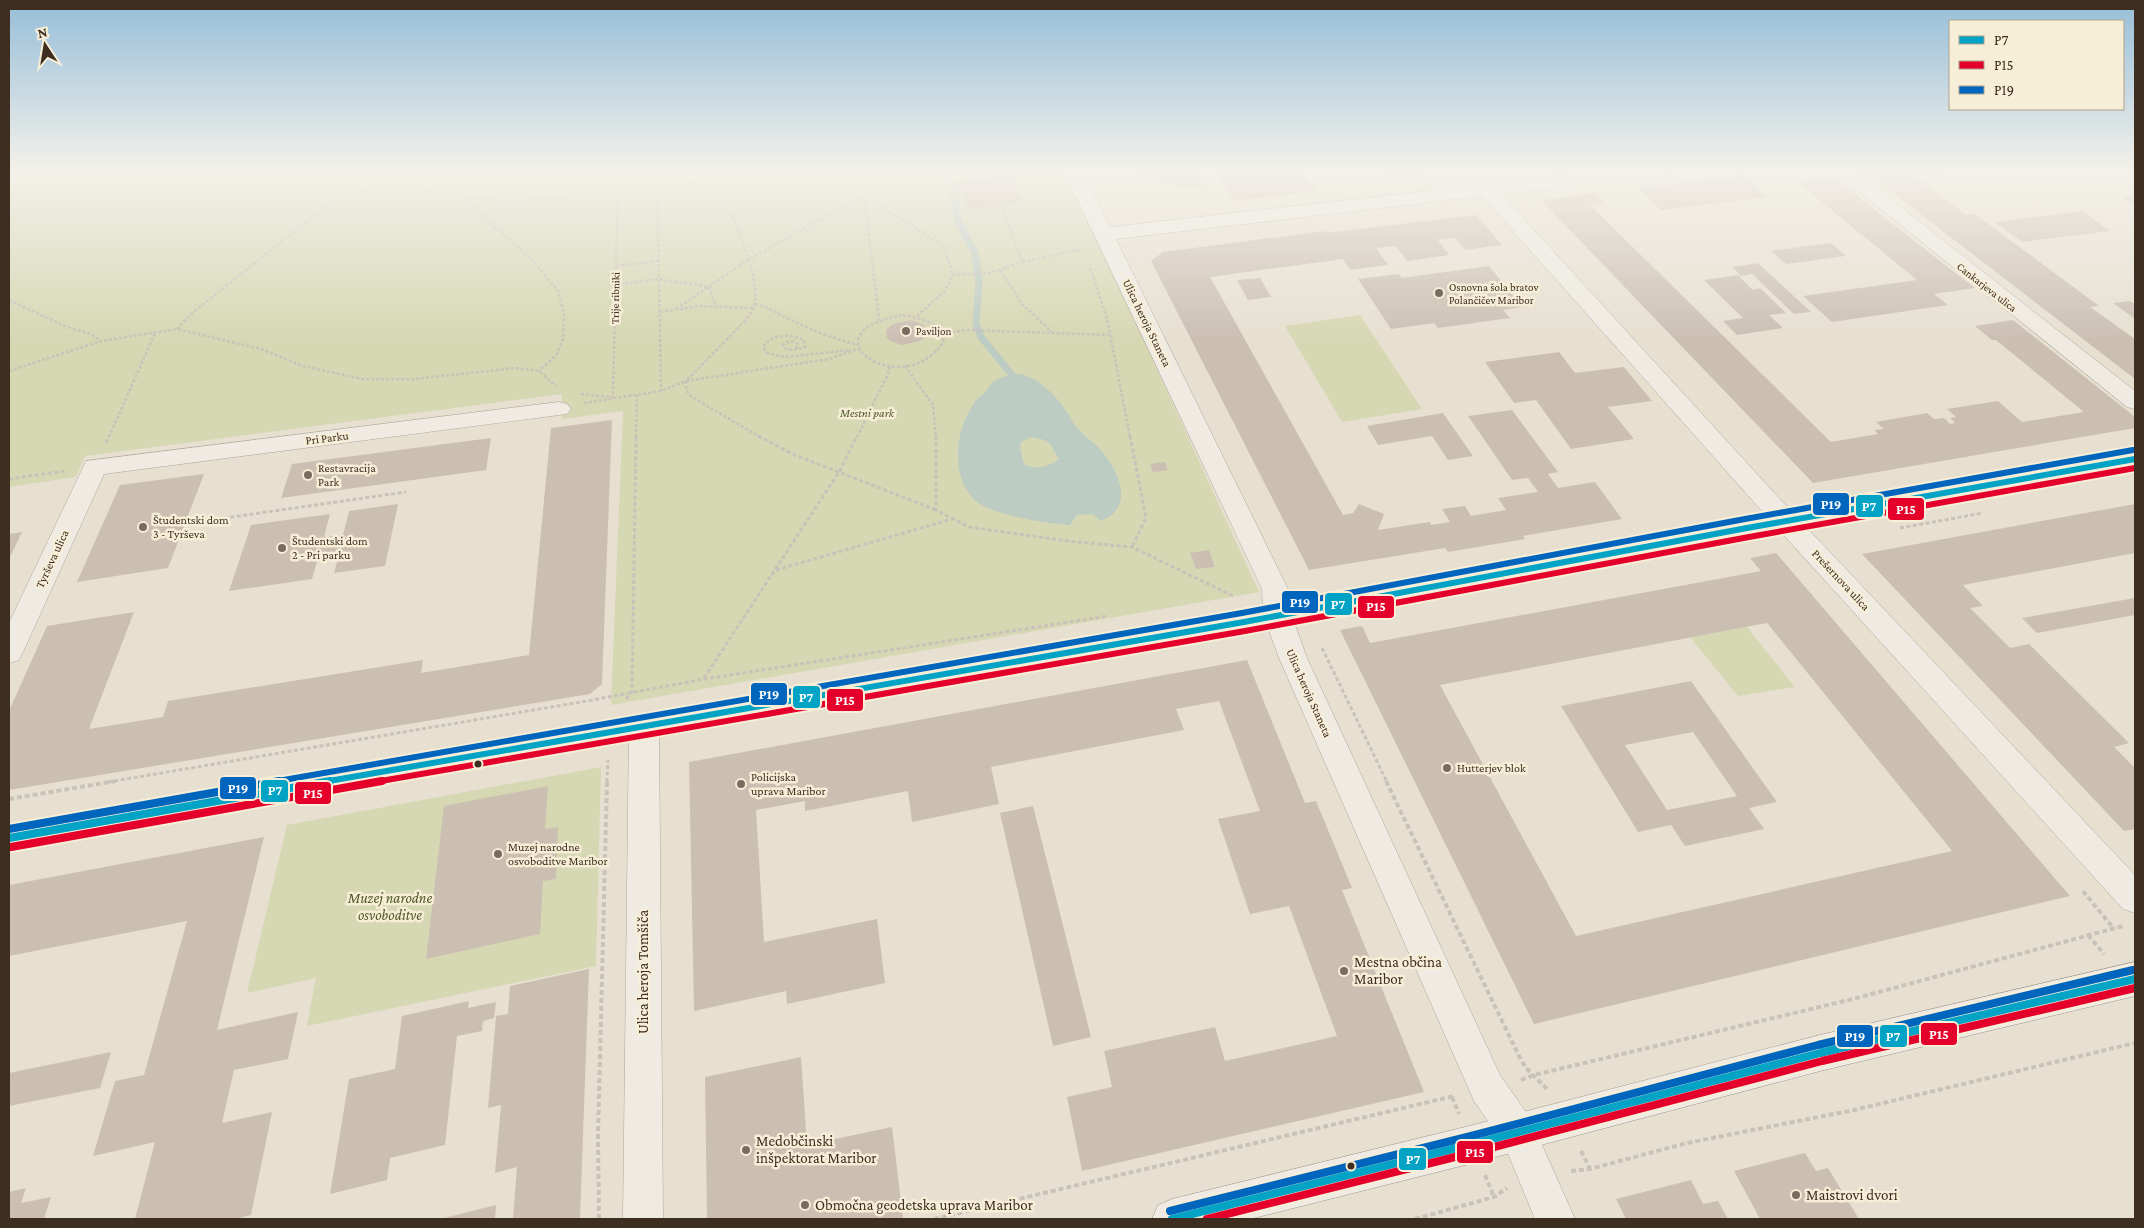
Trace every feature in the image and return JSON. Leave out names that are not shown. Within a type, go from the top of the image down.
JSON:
[{"type":"street","name":"Ulica heroja Staneta","points":[[1087,226],[1092,244],[1275,589],[1277,614],[1290,651],[1488,1088],[1517,1131],[1555,1219]]},
{"type":"street","points":[[1092,244],[1221,226]]},
{"type":"street","name":"Prešernova ulica","points":[[1520,226],[1786,521],[2135,898]]},
{"type":"street","name":"Cankarjeva ulica","points":[[1912,226],[2135,402]]},
{"type":"street","name":"Pri Parku","points":[[95,467],[561,398]]},
{"type":"street","points":[[9,838],[633,715],[1224,625],[1786,521],[2135,459]]},
{"type":"street","name":"Tyrševa ulica","points":[[9,652],[95,467]]},
{"type":"street","name":"Ulica heroja Tomšiča","points":[[633,715],[643,1219]]},
{"type":"street","points":[[1172,1219],[1473,1144],[1829,1051],[2135,979]]},
{"type":"path","points":[[177,328],[191,314],[300,226]]},
{"type":"path","points":[[494,226],[533,261],[558,291],[564,314],[563,339],[557,354],[539,371]]},
{"type":"path","name":"Trije ribniki","points":[[613,397],[617,226]]},
{"type":"path","points":[[658,226],[661,391]]},
{"type":"path","points":[[737,226],[748,260],[755,294],[754,304],[738,330],[686,382],[686,390],[692,396],[741,427],[795,455],[936,510],[970,527],[1132,548],[1233,596],[1223,598]]},
{"type":"path","points":[[676,309],[748,260],[808,226]]},
{"type":"path","points":[[868,226],[879,320]]},
{"type":"path","points":[[912,226],[944,247],[952,275],[945,292],[917,316]]},
{"type":"path","points":[[1009,226],[1022,262]]},
{"type":"path","points":[[952,275],[990,273],[1022,262],[1092,244]]},
{"type":"path","points":[[1086,257],[1092,244]]},
{"type":"path","points":[[616,266],[659,261]]},
{"type":"path","points":[[1089,265],[1107,318],[1146,518],[1132,548]]},
{"type":"path","points":[[1000,270],[1005,280],[1035,319],[1054,332]]},
{"type":"path","points":[[615,285],[659,279],[709,287]]},
{"type":"path","points":[[709,287],[716,307]]},
{"type":"path","points":[[9,300],[67,327],[91,334],[101,341]]},
{"type":"path","points":[[9,304],[16,304]]},
{"type":"path","points":[[754,304],[763,306],[832,338],[858,345]]},
{"type":"path","points":[[660,312],[676,309],[716,307],[752,308]]},
{"type":"path","points":[[903,315],[917,316],[929,320],[938,326],[942,333],[943,342],[939,350],[930,357],[905,366],[890,366],[877,363],[866,358],[858,345],[862,331],[879,320],[903,315]]},
{"type":"path","points":[[9,371],[101,341],[177,328],[261,349],[303,366],[362,379],[414,379],[516,368],[539,371],[556,386],[561,398],[613,397],[661,391],[686,382],[829,359],[854,350]]},
{"type":"path","points":[[942,333],[986,330],[1110,335]]},
{"type":"path","points":[[9,478],[95,467],[155,333]]},
{"type":"path","points":[[796,349],[798,344],[795,342],[788,342],[784,346],[787,350],[796,349],[805,347],[804,340],[788,336],[767,341],[763,347],[767,353],[785,357],[860,350]]},
{"type":"path","points":[[704,679],[839,472],[887,376],[890,366]]},
{"type":"path","points":[[905,366],[933,405],[936,424],[936,510]]},
{"type":"path","points":[[578,393],[585,396],[613,397]]},
{"type":"path","points":[[633,715],[637,395]]},
{"type":"path","points":[[211,520],[406,492]]},
{"type":"path","points":[[775,570],[953,519]]},
{"type":"path","points":[[9,800],[587,701],[632,691],[1115,615]]},
{"type":"path","points":[[1319,640],[1520,1058],[1526,1068],[1552,1095]]},
{"type":"path","points":[[599,1219],[598,1136],[608,757]]},
{"type":"path","points":[[1521,1080],[1534,1075],[1853,999],[2114,929]]},
{"type":"path","points":[[2088,935],[2107,957]]},
{"type":"path","points":[[1566,1172],[1590,1169],[1687,1142],[1854,1110],[2135,1043]]},
{"type":"path","points":[[934,1219],[1460,1095]]},
{"type":"path","points":[[1452,1097],[1461,1117]]},
{"type":"path","points":[[1578,1145],[1590,1169]]},
{"type":"path","points":[[1483,1169],[1494,1197]]},
{"type":"path","points":[[1415,1219],[1494,1197],[1511,1185]]},
{"type":"green space","name":"Mestni park","points":[[9,226],[1091,226],[1259,592],[611,705],[623,411],[562,419],[562,394],[85,456],[76,477],[9,487]]},
{"type":"green space","points":[[1360,315],[1422,409],[1342,422],[1285,326]]},
{"type":"green space","points":[[1747,627],[1795,687],[1738,696],[1690,637]]},
{"type":"green space","name":"Muzej narodne osvoboditve","points":[[601,767],[596,966],[307,1026],[316,978],[247,993],[287,825]]},
{"type":"shaded area","points":[[1021,374],[1041,384],[1053,394],[1078,428],[1107,458],[1118,478],[1121,488],[1121,498],[1118,507],[1111,515],[1100,521],[1093,514],[1077,515],[1070,525],[1036,521],[1008,515],[985,507],[977,502],[968,492],[962,480],[958,454],[959,440],[968,414],[975,402],[992,383],[1001,378]],"holes":[[[1031,437],[1047,441],[1059,459],[1052,464],[1042,467],[1028,466],[1024,464],[1020,448],[1021,442]]]},
{"type":"building","points":[[1382,226],[1486,226],[1502,245],[1465,250],[1455,238],[1438,240],[1449,255],[1407,261],[1396,246],[1376,248],[1388,265],[1350,270],[1343,259],[1210,277],[1343,515],[1353,513],[1359,504],[1384,514],[1378,530],[1430,522],[1431,525],[1450,522],[1442,509],[1465,506],[1471,516],[1506,510],[1498,498],[1538,492],[1528,478],[1512,480],[1468,416],[1512,410],[1558,472],[1548,474],[1558,488],[1595,482],[1622,519],[1523,536],[1525,539],[1448,552],[1445,548],[1309,570],[1151,261],[1163,252],[1325,231],[1326,233]]},
{"type":"building","points":[[1566,226],[1612,226],[1831,442],[1878,434],[1874,430],[1884,429],[1876,422],[1927,413],[1934,419],[1944,418],[1950,424],[1955,423],[1950,418],[1956,417],[1947,409],[1998,401],[2022,422],[2084,412],[1996,340],[1992,340],[1975,326],[2013,320],[2135,417],[2135,428],[1813,483]]},
{"type":"building","points":[[1851,226],[1896,226],[1975,288],[1934,294],[1948,305],[1832,322],[1803,296],[1917,280]]},
{"type":"building","points":[[1936,226],[1992,226],[2099,306],[2090,307],[2135,339],[2135,379]]},
{"type":"building","points":[[2001,226],[2103,226],[2110,231],[2022,242]]},
{"type":"building","points":[[1831,243],[1846,256],[1786,264],[1771,251]]},
{"type":"building","points":[[1758,263],[1811,312],[1794,314],[1752,274],[1741,276],[1732,267]]},
{"type":"building","name":"Osnovna šola bratov Polančičev Maribor","points":[[1489,266],[1522,307],[1503,310],[1510,318],[1438,328],[1434,323],[1391,329],[1358,279],[1399,274],[1402,278]]},
{"type":"building","points":[[1738,275],[1753,290],[1760,288],[1786,313],[1769,315],[1783,328],[1737,335],[1723,321],[1743,318],[1704,280]]},
{"type":"building","points":[[1260,278],[1271,297],[1248,300],[1237,280]]},
{"type":"building","points":[[2130,301],[2135,304],[2135,319],[2113,303]]},
{"type":"building","name":"Paviljon","points":[[912,320],[924,325],[926,328],[925,337],[920,341],[901,345],[887,338],[886,330],[893,324]]},
{"type":"building","points":[[1559,352],[1575,373],[1624,367],[1652,401],[1608,407],[1634,439],[1571,449],[1536,400],[1514,403],[1485,362]]},
{"type":"building","points":[[1443,413],[1473,456],[1448,460],[1432,436],[1378,445],[1367,426]]},
{"type":"building","points":[[612,420],[602,684],[590,694],[9,790],[9,711],[47,626],[134,612],[89,729],[163,717],[168,701],[423,660],[421,673],[529,655],[551,428]]},
{"type":"building","points":[[491,438],[486,470],[281,498],[292,464]]},
{"type":"building","points":[[1165,462],[1168,470],[1153,472],[1150,464]]},
{"type":"building","name":"Študentski dom 3 - Tyrševa","points":[[204,474],[168,568],[77,582],[120,485]]},
{"type":"building","points":[[398,504],[385,566],[334,573],[339,555],[318,558],[312,579],[229,591],[251,525],[330,514],[324,537],[343,535],[349,511]]},
{"type":"building","points":[[2135,504],[2135,553],[1963,585],[1983,606],[1970,608],[2010,648],[2029,644],[2129,743],[2114,747],[2135,768],[2135,829],[2124,831],[1862,554]]},
{"type":"building","points":[[22,532],[9,559],[9,534]]},
{"type":"building","points":[[1209,550],[1215,567],[1196,569],[1190,553]]},
{"type":"building","name":"Hutterjev blok","points":[[1776,553],[2070,896],[1534,1024],[1340,630],[1362,626],[1370,643],[1761,571],[1750,558]],"holes":[[[1767,623],[1952,851],[1576,936],[1440,685]]]},
{"type":"building","points":[[2135,598],[2135,615],[2037,633],[2022,618]]},
{"type":"building","points":[[1247,660],[1305,803],[1316,801],[1352,888],[1342,890],[1424,1092],[1082,1171],[1067,1097],[1112,1087],[1104,1051],[1215,1027],[1225,1061],[1337,1036],[1289,906],[1250,914],[1218,819],[1260,811],[1219,701],[1176,709],[1184,730],[991,767],[999,804],[912,822],[908,791],[805,811],[805,801],[756,810],[764,942],[877,919],[885,983],[787,1004],[786,991],[694,1011],[689,762]]},
{"type":"building","points":[[1691,681],[1777,802],[1749,808],[1764,829],[1685,846],[1671,825],[1638,832],[1561,706]],"holes":[[[1693,732],[1737,796],[1667,810],[1625,745]]]},
{"type":"building","name":"Muzej narodne osvoboditve Maribor","points":[[548,786],[545,829],[558,827],[556,879],[543,881],[540,934],[426,959],[444,806]]},
{"type":"building","points":[[1033,806],[1091,1037],[1053,1046],[1000,813]]},
{"type":"building","points":[[264,837],[217,1030],[298,1012],[288,1059],[234,1070],[222,1123],[272,1112],[251,1215],[235,1219],[135,1219],[155,1142],[93,1156],[115,1081],[144,1075],[187,921],[9,956],[9,885]]},
{"type":"building","points":[[589,969],[580,1219],[513,1219],[517,1167],[495,1173],[501,1105],[488,1108],[496,1016],[508,1014],[510,986]]},
{"type":"building","points":[[469,1001],[468,1008],[496,1002],[494,1018],[483,1021],[482,1031],[457,1036],[445,1145],[390,1158],[387,1180],[330,1194],[349,1079],[395,1069],[402,1016]]},
{"type":"building","points":[[111,1052],[100,1088],[9,1106],[9,1073]]},
{"type":"building","points":[[801,1057],[807,1145],[892,1127],[903,1219],[707,1219],[705,1077]]},
{"type":"building","name":"Maistrovi dvori","points":[[1805,1153],[1816,1171],[1828,1168],[1859,1219],[1760,1219],[1734,1171]]},
{"type":"building","points":[[1691,1180],[1703,1204],[1718,1201],[1728,1219],[1626,1219],[1616,1199]]},
{"type":"building","points":[[26,1188],[21,1203],[51,1197],[44,1219],[9,1219],[9,1192]]},
{"type":"building","points":[[496,1205],[495,1219],[440,1219]]},
{"type":"waterway","points":[[961,226],[975,253],[979,281],[976,323],[981,337],[1012,375]]},
{"type":"transit line","name":"P19","points":[[9,829],[609,722],[1242,613],[1745,519],[2133,450]]},
{"type":"transit line","name":"P7","points":[[9,838],[610,731],[1244,622],[1747,528],[2135,459]]},
{"type":"transit line","name":"P15","points":[[11,847],[612,740],[1245,631],[1749,537],[2135,468]]},
{"type":"transit line","name":"P19","points":[[1170,1211],[1471,1136],[1818,1045],[2133,970]]},
{"type":"transit line","name":"P7","points":[[1172,1219],[1473,1144],[1820,1053],[2135,979]]},
{"type":"transit line","name":"P15","points":[[1207,1219],[1475,1152],[1822,1061],[2135,988]]},
{"type":"place","name":"Osnovna šola bratov Polančičev Maribor","points":[[1439,293]]},
{"type":"place","name":"Paviljon","points":[[906,331]]},
{"type":"place","name":"Restavracija Park","points":[[308,475]]},
{"type":"place","name":"Študentski dom 3 - Tyrševa","points":[[143,527]]},
{"type":"place","name":"Študentski dom 2 - Pri parku","points":[[282,548]]},
{"type":"place","name":"Hutterjev blok","points":[[1447,768]]},
{"type":"place","name":"Policijska uprava Maribor","points":[[741,784]]},
{"type":"place","name":"Muzej narodne osvoboditve Maribor","points":[[498,854]]},
{"type":"place","name":"Mestna občina Maribor","points":[[1344,971]]},
{"type":"place","name":"Medobčinski inšpektorat Maribor","points":[[746,1150]]},
{"type":"place","name":"Maistrovi dvori","points":[[1796,1195]]},
{"type":"place","name":"Območna geodetska uprava Maribor","points":[[805,1205]]}]
